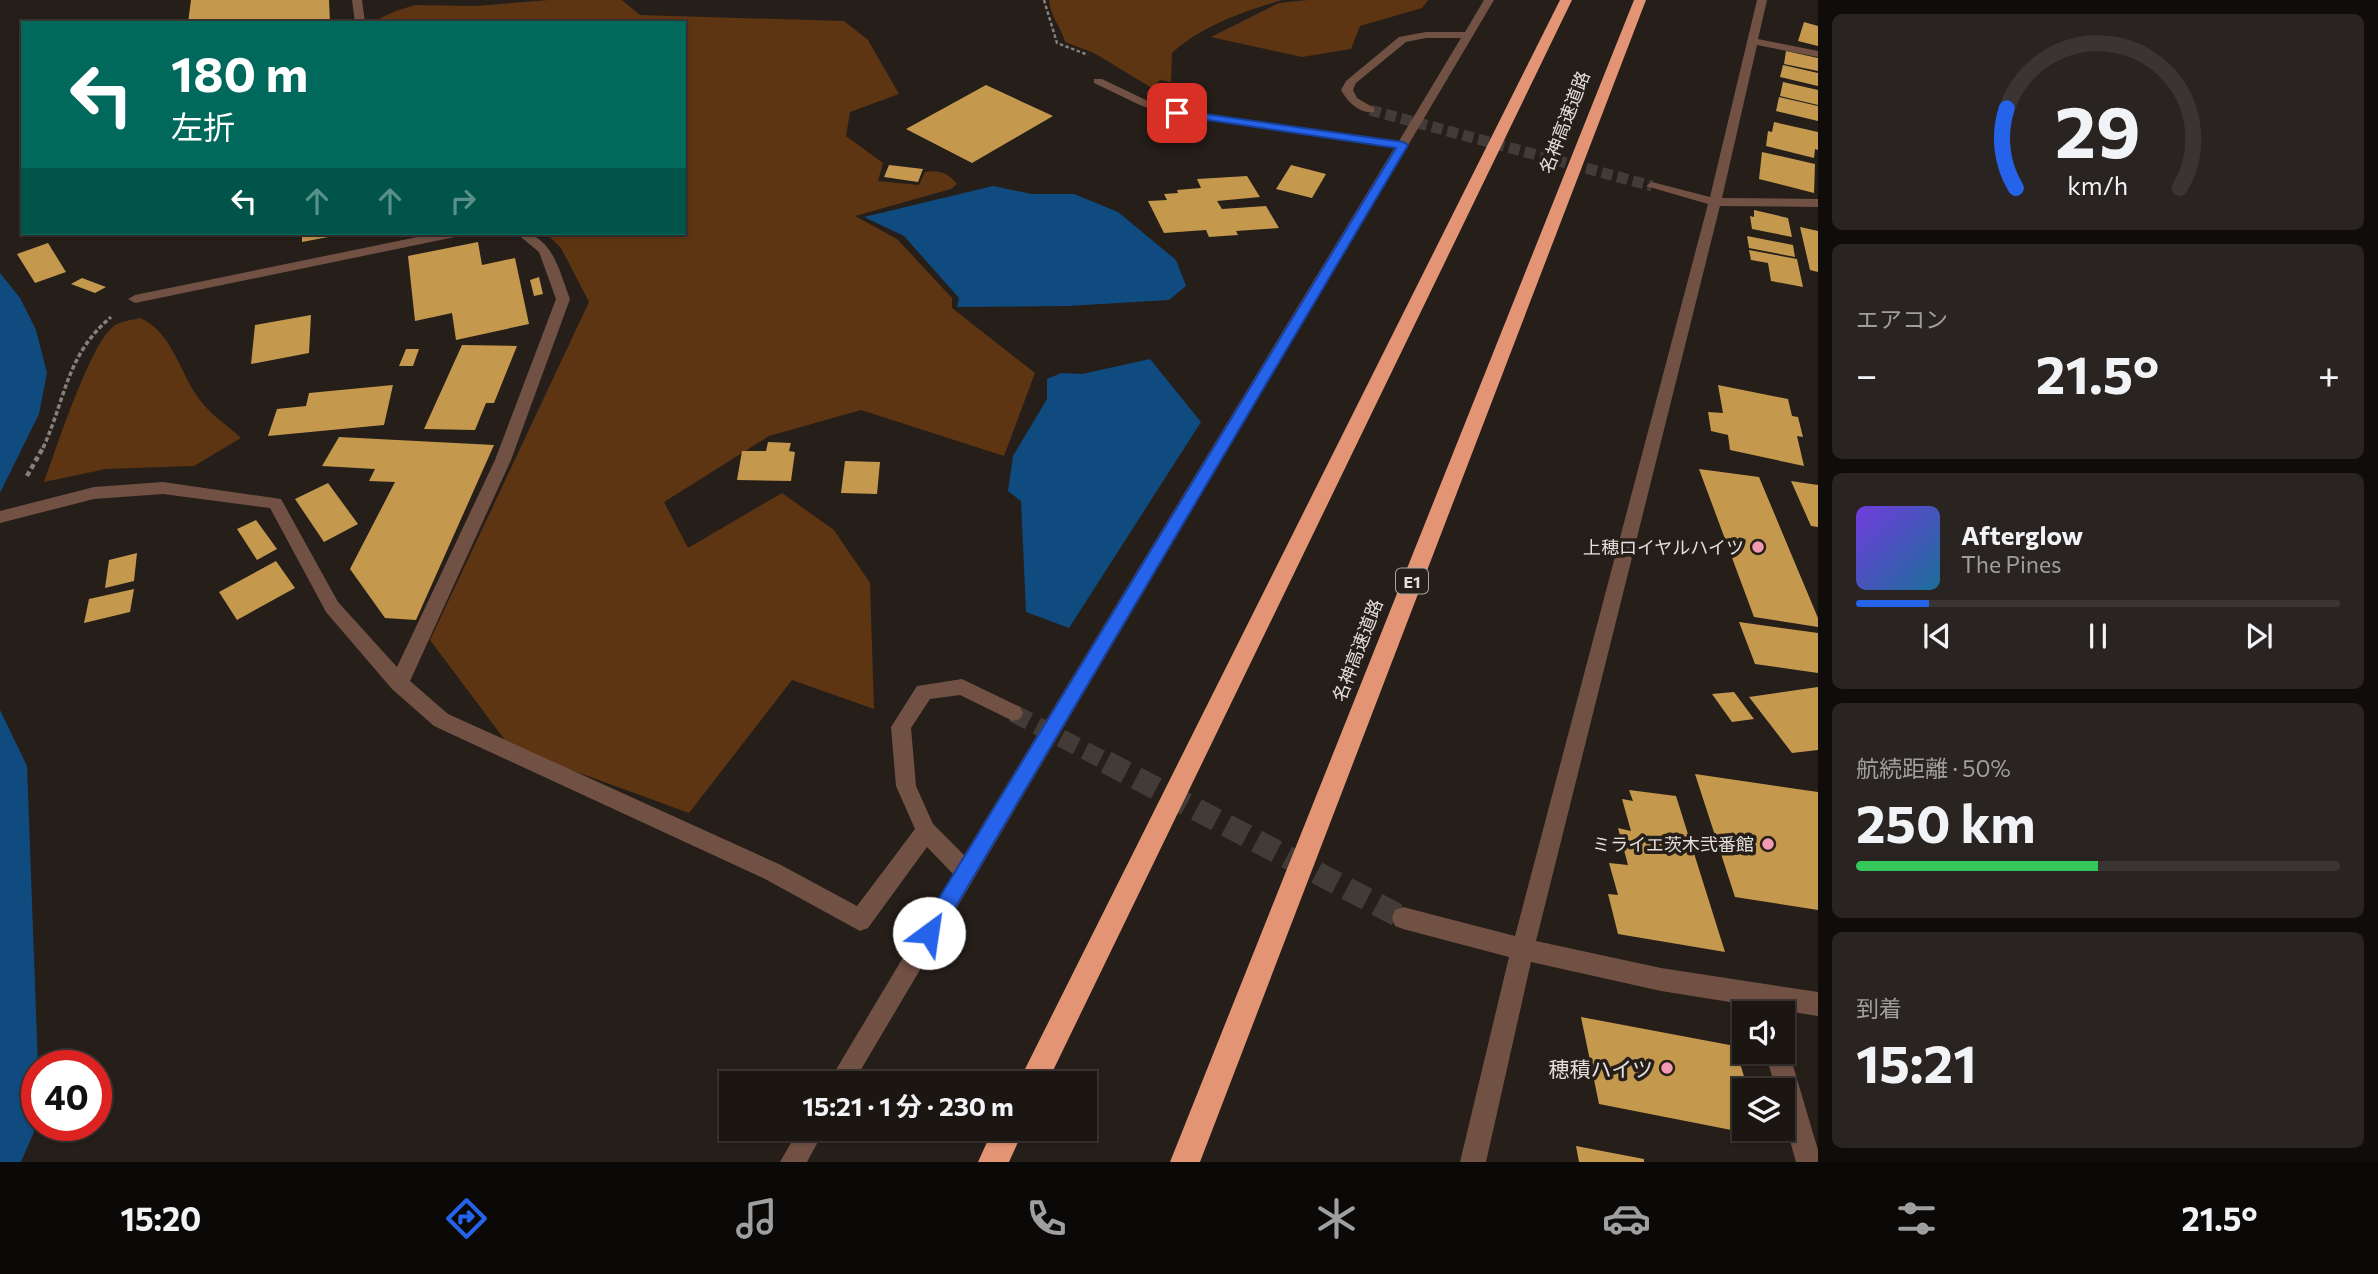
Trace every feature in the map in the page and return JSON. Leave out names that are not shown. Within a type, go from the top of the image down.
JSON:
[{"type":"highway","points":[[1038,1071],[1566,0]]},
{"type":"highway","name":"名神高速道路","points":[[1185,1162],[1640,0]]},
{"type":"highway","points":[[993,1162],[1003,1141]]},
{"type":"street","points":[[357,0],[360,21]]},
{"type":"street","points":[[847,1071],[1489,0]]},
{"type":"street","points":[[1474,1162],[1522,951],[1715,202],[1762,0]]},
{"type":"street","points":[[1370,110],[1352,100],[1347,90],[1351,81],[1403,38],[1468,35]]},
{"type":"street","points":[[1752,41],[1818,54]]},
{"type":"street","points":[[1098,81],[1146,104],[1177,113],[1403,145]]},
{"type":"street","points":[[1652,186],[1715,202],[1818,203]]},
{"type":"street","points":[[135,299],[445,235]]},
{"type":"street","points":[[399,683],[503,460],[563,299],[545,250],[525,235]]},
{"type":"street","points":[[1,517],[94,493],[163,488],[275,503],[332,607],[399,683],[441,720],[773,872],[860,920],[926,831]]},
{"type":"street","points":[[966,872],[926,831],[906,786],[901,727],[924,692],[962,687],[1013,713]]},
{"type":"street","points":[[1403,918],[1522,951],[1745,1001]]},
{"type":"street","points":[[1795,1004],[1818,1004]]},
{"type":"street","points":[[1780,1064],[1809,1162]]},
{"type":"street","points":[[793,1162],[806,1141]]},
{"type":"path","points":[[1,517],[13,501],[45,443],[70,367],[93,329],[135,299]]},
{"type":"shaded area","points":[[549,0],[622,0],[640,15],[844,21],[868,40],[899,94],[850,112],[846,136],[883,163],[878,181],[919,185],[925,172],[934,171],[946,174],[957,184],[951,189],[855,216],[897,239],[952,298],[952,308],[1035,373],[1004,456],[861,410],[769,436],[664,502],[688,548],[782,493],[834,530],[870,583],[874,709],[792,680],[689,813],[511,748],[430,640],[589,302],[561,248],[548,235],[686,235],[686,21],[374,21],[415,5],[476,6]]},
{"type":"shaded area","points":[[1049,0],[1282,0],[1224,20],[1184,43],[1172,53],[1171,82],[1160,80],[1152,88],[1094,53],[1065,42]]},
{"type":"shaded area","points":[[1308,0],[1428,0],[1422,8],[1360,26],[1351,49],[1302,57],[1211,37],[1279,3]]},
{"type":"shaded area","points":[[140,318],[151,324],[167,342],[201,402],[241,438],[194,466],[106,469],[44,482],[74,398],[95,353],[114,326]]},
{"type":"water","points":[[993,186],[1032,194],[1074,194],[1118,212],[1176,260],[1186,286],[1169,300],[1068,306],[957,307],[959,298],[904,236],[864,217]]},
{"type":"water","points":[[0,273],[20,298],[36,330],[47,373],[39,414],[0,493]]},
{"type":"water","points":[[1150,359],[1201,422],[1069,628],[1026,612],[1021,501],[1008,491],[1013,456],[1047,399],[1047,379],[1061,373],[1082,374]]},
{"type":"water","points":[[0,710],[27,766],[37,1050],[21,1050],[21,1141],[30,1141],[21,1162],[0,1162]]},
{"type":"building","points":[[191,0],[329,0],[330,21],[188,21]]},
{"type":"building","points":[[1804,22],[1818,26],[1818,46],[1798,41]]},
{"type":"building","points":[[1786,51],[1818,58],[1818,71],[1784,64]]},
{"type":"building","points":[[1783,65],[1818,73],[1818,86],[1780,77]]},
{"type":"building","points":[[1783,82],[1818,90],[1818,105],[1780,96]]},
{"type":"building","points":[[986,85],[1053,116],[972,163],[906,129]]},
{"type":"building","points":[[1779,97],[1818,106],[1818,121],[1776,111]]},
{"type":"building","points":[[1774,122],[1818,132],[1818,150],[1815,149],[1814,158],[1766,146],[1768,131],[1772,132]]},
{"type":"building","points":[[1762,152],[1815,164],[1814,193],[1759,179]]},
{"type":"building","points":[[889,165],[923,169],[918,182],[884,177]]},
{"type":"building","points":[[1291,165],[1326,174],[1312,198],[1276,189]]},
{"type":"building","points":[[1247,176],[1260,197],[1217,201],[1222,209],[1266,206],[1279,228],[1236,231],[1238,235],[1209,237],[1206,230],[1164,233],[1148,201],[1167,200],[1164,194],[1178,193],[1177,190],[1201,188],[1197,179]]},
{"type":"building","points":[[1754,210],[1788,218],[1792,237],[1752,229],[1750,216],[1754,217]]},
{"type":"building","points":[[1800,227],[1818,231],[1818,272],[1810,270]]},
{"type":"building","points":[[302,235],[339,235],[302,242]]},
{"type":"building","points":[[1747,236],[1793,245],[1795,257],[1749,248]]},
{"type":"building","points":[[478,242],[482,265],[515,258],[529,324],[456,340],[452,313],[415,321],[408,256]]},
{"type":"building","points":[[48,243],[66,272],[35,283],[17,254]]},
{"type":"building","points":[[1749,250],[1797,259],[1803,287],[1771,281],[1768,263],[1751,260]]},
{"type":"building","points":[[539,277],[543,294],[534,296],[530,280]]},
{"type":"building","points":[[82,278],[106,287],[95,293],[71,284]]},
{"type":"building","points":[[311,315],[309,353],[251,364],[255,325]]},
{"type":"building","points":[[462,345],[517,346],[494,403],[486,403],[475,430],[424,429]]},
{"type":"building","points":[[406,349],[419,349],[413,366],[399,366]]},
{"type":"building","points":[[393,385],[384,425],[268,436],[277,409],[306,406],[309,393]]},
{"type":"building","points":[[1718,385],[1788,399],[1792,416],[1798,417],[1803,437],[1797,436],[1804,466],[1730,450],[1728,435],[1711,431],[1708,412],[1723,413]]},
{"type":"building","points":[[339,437],[494,445],[416,620],[385,618],[350,569],[395,482],[369,481],[375,469],[322,466]]},
{"type":"building","points":[[768,442],[791,443],[789,451],[795,452],[791,481],[737,480],[742,451],[766,451]]},
{"type":"building","points":[[845,461],[880,462],[877,494],[841,493]]},
{"type":"building","name":"上穂ロイヤルハイツ","points":[[1699,469],[1759,477],[1818,618],[1818,627],[1754,617]]},
{"type":"building","points":[[1791,481],[1818,485],[1818,527],[1811,526]]},
{"type":"building","points":[[328,483],[358,524],[324,542],[295,499]]},
{"type":"building","points":[[256,520],[277,549],[257,560],[237,529]]},
{"type":"building","points":[[137,553],[134,581],[105,588],[109,560]]},
{"type":"building","points":[[276,561],[295,588],[237,620],[219,592]]},
{"type":"building","points":[[134,589],[130,612],[84,623],[89,599]]},
{"type":"building","points":[[1739,622],[1818,633],[1818,673],[1755,664]]},
{"type":"building","points":[[1818,687],[1818,750],[1792,753],[1749,697]]},
{"type":"building","points":[[1734,692],[1754,719],[1732,722],[1712,694]]},
{"type":"building","name":"ミライエ茨木弐番館","points":[[1695,774],[1818,792],[1818,910],[1735,897]]},
{"type":"building","points":[[1629,790],[1676,796],[1725,952],[1618,934],[1608,894],[1618,895],[1609,863],[1628,865],[1618,828],[1631,831],[1622,799],[1633,801]]},
{"type":"building","name":"穂積ハイツ","points":[[1581,1017],[1732,1045],[1732,1064],[1740,1064],[1744,1078],[1732,1078],[1732,1130],[1599,1104]]},
{"type":"building","points":[[1576,1146],[1644,1159],[1644,1162],[1579,1162]]},
{"type":"tunnel","points":[[1370,110],[1652,186]]},
{"type":"tunnel","points":[[1013,713],[1109,763]]},
{"type":"tunnel","points":[[1106,762],[1403,918]]},
{"type":"place","name":"上穂ロイヤルハイツ","points":[[1758,547]]},
{"type":"place","name":"ミライエ茨木弐番館","points":[[1768,844]]},
{"type":"place","name":"穂積ハイツ","points":[[1667,1068]]},
{"type":"route","points":[[929,933],[1403,145],[1177,113]]}]
